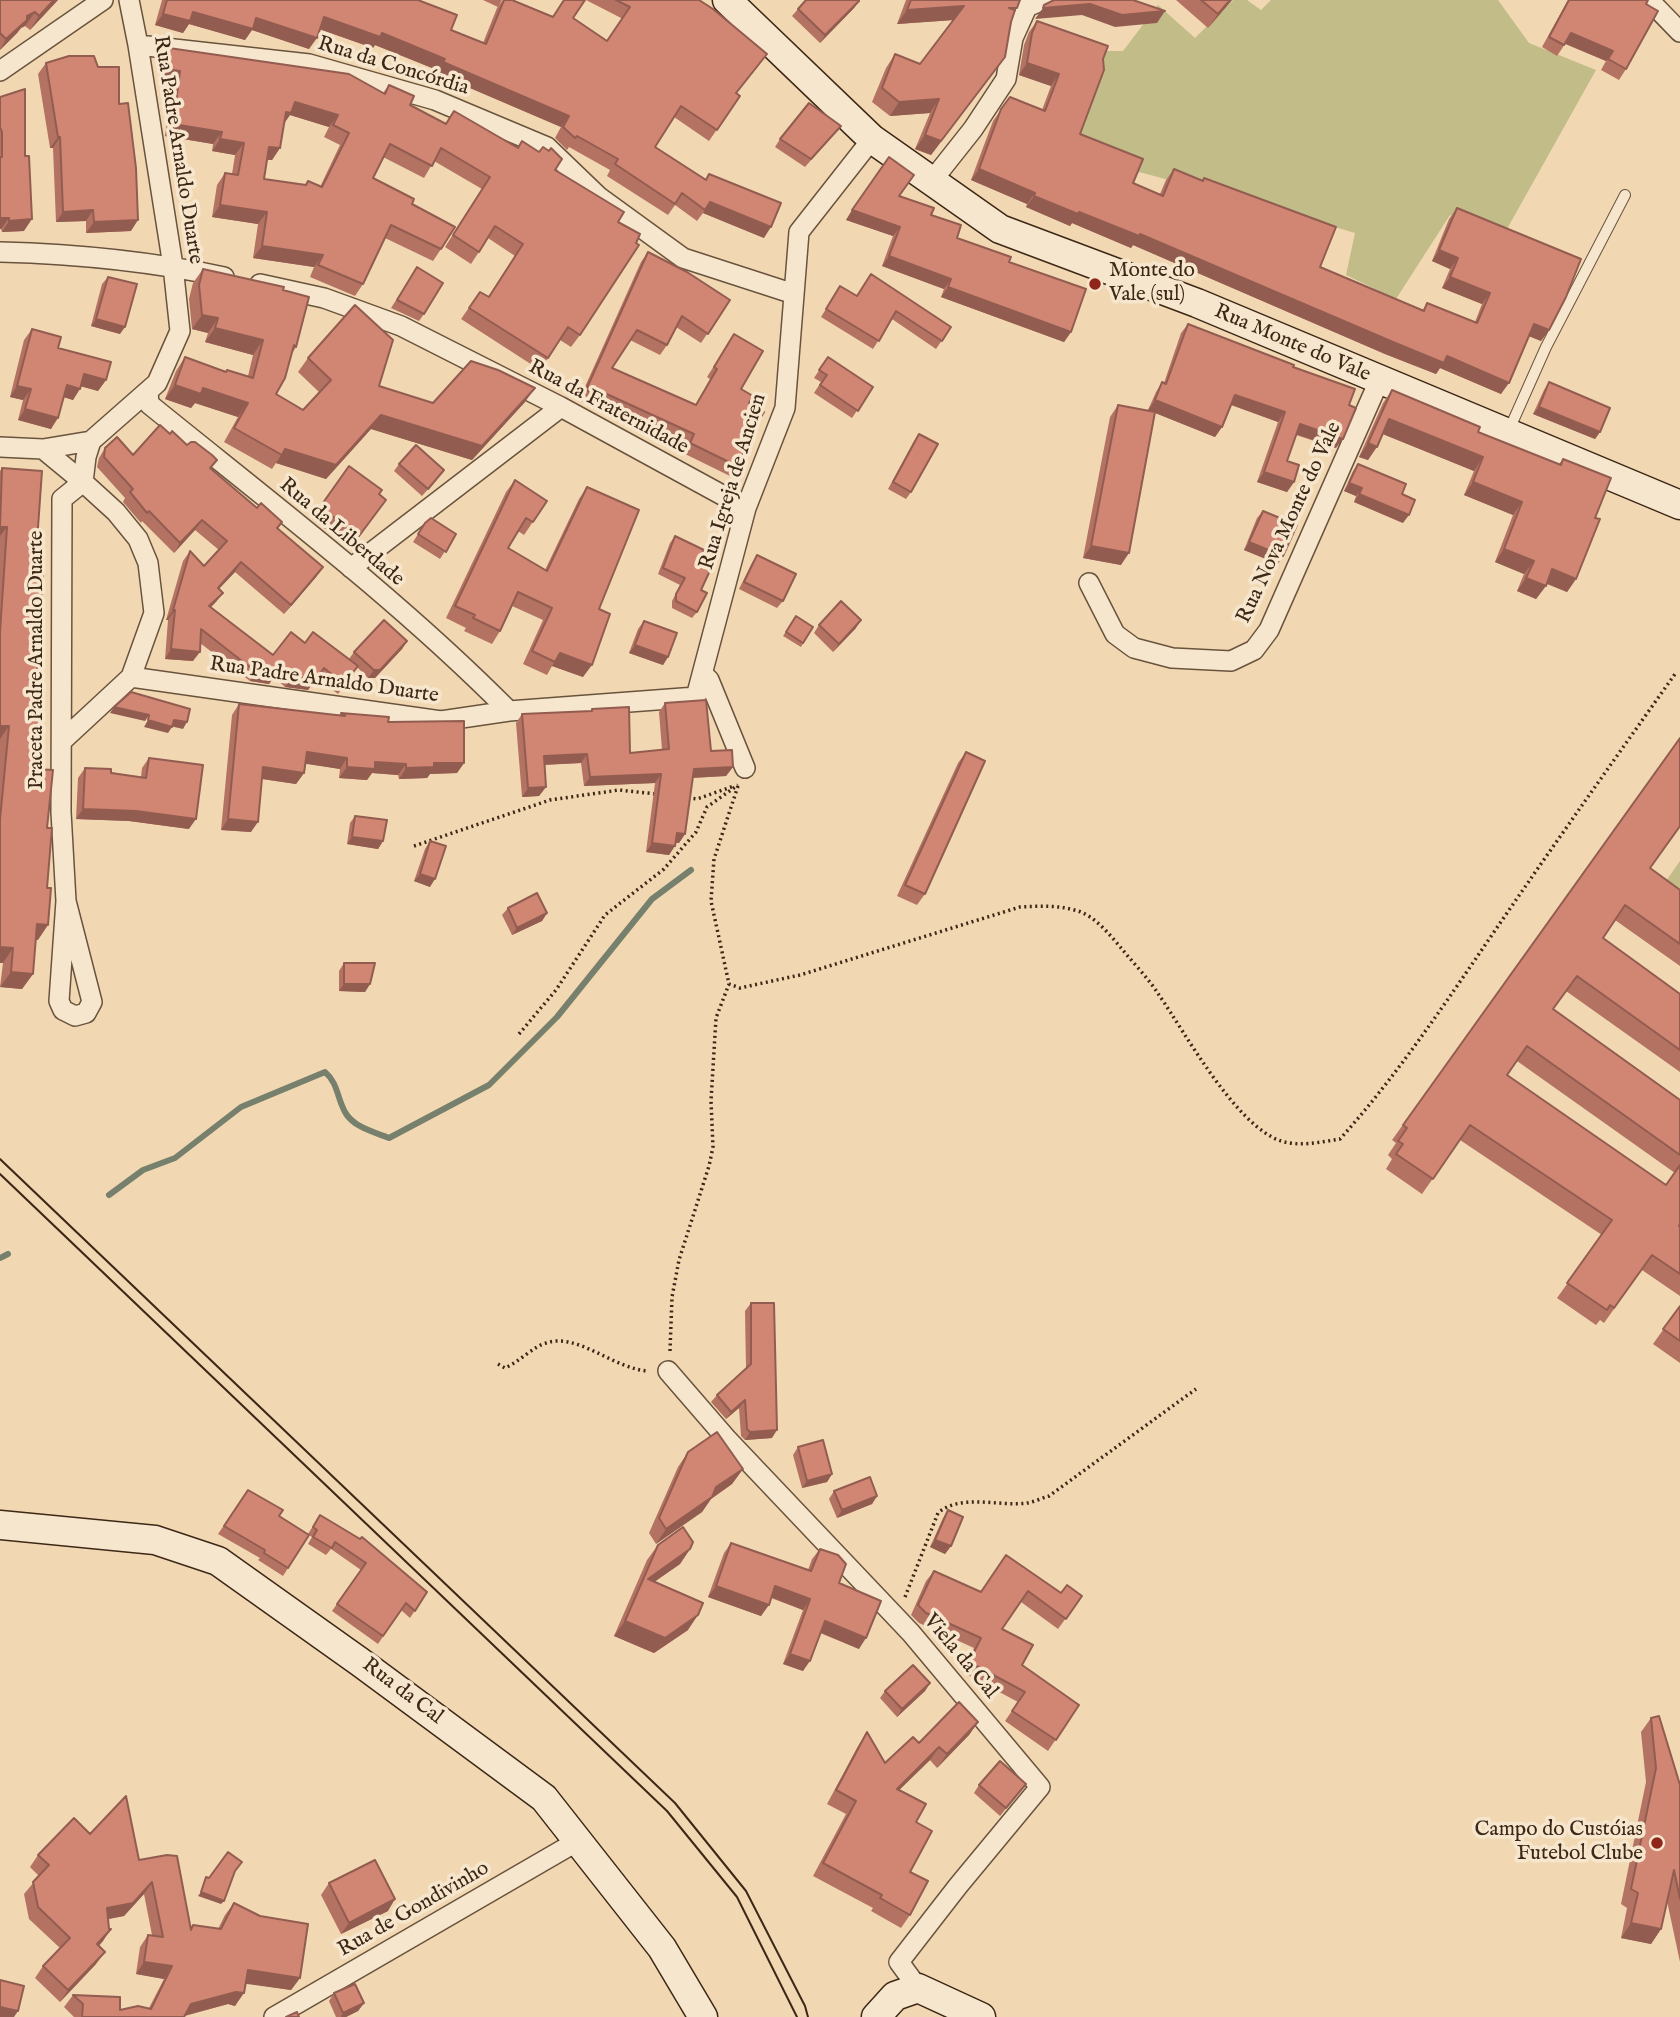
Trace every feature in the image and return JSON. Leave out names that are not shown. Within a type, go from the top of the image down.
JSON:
[{"type":"street","points":[[0,71],[103,0]]},
{"type":"street","name":"Rua Padre Arnaldo Duarte","points":[[91,441],[157,383],[180,331],[173,266],[129,0]]},
{"type":"street","name":"Rua Monte do Vale","points":[[727,0],[872,139],[1000,229],[1197,303],[1680,505]]},
{"type":"street","points":[[932,182],[973,129],[1006,79],[1013,38],[1027,7],[1043,0]]},
{"type":"street","points":[[1649,0],[1680,32]]},
{"type":"street","name":"Rua da Concórdia","points":[[138,45],[310,64],[435,100],[547,148],[599,197],[683,258],[794,294]]},
{"type":"street","name":"Rua Igreja de Ancien","points":[[703,674],[746,508],[785,408],[799,232],[872,139]]},
{"type":"street","name":"Rua da Fraternidade","points":[[0,252],[46,253],[173,266],[324,298],[401,326],[561,407],[746,508]]},
{"type":"street","name":"Rua Nova Monte do Vale","points":[[1089,583],[1115,634],[1134,648],[1172,657],[1231,661],[1254,650],[1269,630],[1379,381]]},
{"type":"street","name":"Rua da Liberdade","points":[[148,391],[149,404],[351,568],[472,674],[509,711]]},
{"type":"street","points":[[351,568],[561,407]]},
{"type":"street","points":[[0,447],[43,449],[91,441],[83,482]]},
{"type":"street","points":[[43,449],[116,512],[138,539],[148,563],[154,613],[131,677],[62,741]]},
{"type":"street","name":"Praceta Padre Arnaldo Duarte","points":[[66,901],[92,1002],[86,1013],[75,1016],[63,1010],[59,1001],[66,901],[61,812],[62,499],[83,482]]},
{"type":"street","points":[[703,674],[709,680],[742,776]]},
{"type":"street","name":"Rua Padre Arnaldo Duarte","points":[[131,677],[441,722],[509,711],[696,697],[703,674]]},
{"type":"street","name":"Viela da Cal","points":[[668,1371],[726,1438],[891,1612],[1040,1787],[958,1886],[900,1962],[918,1988]]},
{"type":"street","name":"Rua da Cal","points":[[0,1525],[155,1540],[218,1561],[360,1661],[544,1798],[662,1948],[703,2017]]},
{"type":"street","name":"Rua de Gondivinho","points":[[274,2017],[576,1842]]},
{"type":"street","points":[[876,2017],[895,1996],[918,1988],[981,2017]]},
{"type":"lane","points":[[1507,433],[1546,347],[1625,195]]},
{"type":"path","points":[[729,984],[740,988],[800,975],[1020,907],[1051,906],[1080,912],[1104,928],[1157,991],[1220,1085],[1255,1124],[1280,1141],[1304,1144],[1340,1139],[1374,1101],[1445,1003],[1675,674]]},
{"type":"path","points":[[498,1364],[505,1368],[516,1364],[544,1343],[561,1340],[640,1371],[668,1371],[672,1297],[679,1260],[713,1147],[711,1101],[716,1018],[729,984],[711,901],[714,859],[742,776]]},
{"type":"path","points":[[684,797],[697,799],[742,776]]},
{"type":"path","points":[[519,1034],[556,990],[606,915],[664,869],[696,832],[707,807],[742,776]]},
{"type":"path","points":[[414,846],[550,800],[620,790],[658,794]]},
{"type":"path","points":[[891,1612],[905,1597],[938,1513],[947,1506],[991,1502],[1026,1503],[1049,1496],[1196,1389]]},
{"type":"shaded area","points":[[1233,0],[1247,0],[1261,10],[1271,0],[1498,0],[1529,43],[1596,70],[1507,229],[1450,215],[1396,299],[1346,275],[1355,233],[1234,197],[1074,155],[1093,51],[1123,51],[1158,5],[1195,38]]},
{"type":"shaded area","points":[[1680,861],[1680,906],[1659,891]]},
{"type":"building","points":[[0,0],[54,0],[39,16],[35,12],[27,16],[27,20],[6,39],[0,33]]},
{"type":"building","points":[[167,0],[418,0],[457,15],[451,30],[486,44],[504,0],[512,0],[553,17],[564,0],[585,0],[573,18],[607,41],[630,7],[616,0],[699,0],[767,54],[736,93],[740,96],[717,130],[681,106],[655,147],[706,180],[709,174],[781,203],[771,227],[710,202],[705,210],[682,193],[675,204],[615,164],[618,159],[577,136],[575,138],[563,127],[569,116],[382,33],[380,37],[324,17],[317,38],[256,18],[253,29],[193,12],[190,21],[163,14]]},
{"type":"building","points":[[806,0],[859,1],[825,35],[798,9]]},
{"type":"building","points":[[911,0],[1020,0],[1017,8],[1009,8],[1015,10],[1005,57],[941,141],[925,135],[939,99],[899,102],[882,88],[895,54],[920,64],[964,6],[907,10]]},
{"type":"building","points":[[1054,0],[1133,0],[1165,11],[1122,15],[1090,4],[1043,8]]},
{"type":"building","points":[[1201,0],[1230,0],[1218,14]]},
{"type":"building","points":[[1569,0],[1648,0],[1646,4],[1658,11],[1626,69],[1608,59],[1613,51],[1571,33],[1564,45],[1549,37]]},
{"type":"building","points":[[1037,21],[1108,46],[1103,59],[1104,70],[1080,134],[1143,159],[1133,183],[1163,196],[1174,169],[1336,227],[1320,267],[1424,311],[1427,303],[1477,323],[1490,293],[1450,277],[1458,258],[1439,250],[1457,208],[1581,259],[1549,330],[1534,324],[1509,383],[1447,356],[1444,363],[1140,234],[1139,236],[1034,196],[1035,193],[979,169],[1001,109],[1010,97],[1045,111],[1059,74],[1027,63]]},
{"type":"building","points":[[169,48],[349,74],[385,94],[389,85],[414,96],[410,105],[446,124],[454,111],[518,148],[522,141],[539,152],[543,147],[549,151],[551,148],[562,159],[555,170],[624,212],[618,222],[640,234],[636,243],[639,245],[580,335],[568,327],[548,358],[469,308],[480,292],[489,297],[523,244],[495,226],[479,252],[453,235],[490,177],[441,148],[432,166],[390,144],[373,178],[414,199],[412,204],[455,227],[441,249],[391,225],[363,284],[318,265],[323,255],[262,246],[267,212],[220,205],[225,173],[238,175],[244,143],[220,139],[222,132],[173,124],[180,71],[166,69]],"holes":[[[295,102],[338,115],[333,125],[349,133],[322,187],[308,181],[306,185],[264,179],[269,147],[280,148],[286,112],[291,113]]]},
{"type":"building","points":[[69,56],[94,56],[98,67],[119,67],[119,104],[128,103],[136,168],[138,220],[94,222],[93,210],[63,212],[60,137],[46,63]]},
{"type":"building","points":[[25,89],[25,156],[29,156],[32,219],[9,221],[9,218],[0,218],[0,97]]},
{"type":"building","points":[[809,103],[841,126],[811,159],[780,139]]},
{"type":"building","points":[[889,157],[914,175],[899,196],[934,208],[931,215],[961,225],[957,238],[1011,257],[1009,262],[1086,289],[1071,332],[948,287],[951,279],[889,256],[900,227],[852,210]]},
{"type":"building","points":[[648,252],[687,272],[730,300],[708,334],[682,316],[667,345],[637,330],[612,368],[696,405],[734,334],[763,351],[741,389],[753,396],[749,403],[764,412],[748,439],[750,440],[737,466],[690,443],[694,434],[598,390],[595,395],[586,390]]},
{"type":"building","points":[[417,267],[443,283],[424,314],[397,300]]},
{"type":"building","points":[[203,269],[284,287],[283,290],[309,297],[296,347],[294,345],[285,378],[276,394],[303,410],[331,380],[308,358],[355,305],[393,340],[379,386],[433,403],[471,361],[498,370],[535,388],[482,446],[381,415],[336,465],[285,449],[282,455],[234,428],[248,403],[203,388],[201,394],[175,385],[185,357],[226,372],[227,370],[253,378],[263,340],[215,328],[218,318],[202,315],[199,285]]},
{"type":"building","points":[[871,274],[951,327],[942,341],[896,311],[879,341],[826,309],[840,286],[857,296]]},
{"type":"building","points":[[108,277],[137,284],[125,327],[96,319]]},
{"type":"building","points":[[1188,324],[1355,389],[1349,405],[1356,408],[1343,439],[1300,424],[1287,461],[1299,465],[1294,482],[1264,472],[1285,412],[1235,395],[1222,427],[1155,400],[1162,382],[1166,384]]},
{"type":"building","points":[[32,329],[61,337],[58,348],[111,362],[106,380],[84,374],[80,389],[67,385],[58,418],[25,409],[31,389],[17,386]]},
{"type":"building","points":[[828,357],[873,387],[858,411],[820,385],[827,375],[819,370]]},
{"type":"building","points":[[1549,382],[1610,408],[1600,432],[1539,407]]},
{"type":"building","points":[[1392,390],[1480,427],[1478,432],[1561,465],[1563,459],[1611,478],[1595,518],[1600,519],[1576,579],[1552,569],[1546,586],[1526,578],[1534,561],[1504,549],[1522,502],[1473,482],[1483,457],[1389,419],[1377,447],[1368,443]]},
{"type":"building","points":[[1118,405],[1155,412],[1129,553],[1091,546]]},
{"type":"building","points":[[160,425],[170,434],[172,431],[187,445],[195,442],[212,455],[217,460],[210,468],[257,508],[261,503],[282,522],[277,528],[323,567],[291,605],[241,562],[218,588],[223,593],[209,606],[273,655],[291,632],[305,643],[313,632],[358,666],[344,684],[324,668],[315,680],[292,677],[280,668],[275,675],[256,672],[201,629],[200,652],[171,649],[173,610],[190,551],[204,566],[227,541],[202,520],[180,543],[149,511],[147,513],[130,492],[133,489],[104,457],[105,448],[117,437],[133,455]]},
{"type":"building","points":[[919,434],[938,444],[911,492],[893,482]]},
{"type":"building","points":[[416,445],[444,470],[428,489],[399,464]]},
{"type":"building","points":[[1358,464],[1406,484],[1402,494],[1415,500],[1409,515],[1359,494],[1362,488],[1349,483]]},
{"type":"building","points":[[349,466],[382,490],[379,494],[386,500],[359,536],[320,507]]},
{"type":"building","points":[[2,468],[42,471],[36,556],[44,557],[34,719],[41,720],[36,769],[53,770],[47,828],[52,828],[47,888],[51,888],[48,925],[37,924],[33,974],[11,972],[13,948],[0,947],[0,819],[9,726],[0,726],[0,632],[7,527],[0,527]]},
{"type":"building","points":[[515,480],[547,501],[533,522],[526,518],[508,548],[547,571],[587,487],[639,510],[599,609],[610,614],[592,665],[560,653],[555,662],[532,651],[552,608],[518,592],[500,631],[455,606]]},
{"type":"building","points":[[1263,511],[1297,525],[1283,556],[1249,542]]},
{"type":"building","points":[[431,518],[456,534],[446,552],[418,534]]},
{"type":"building","points":[[675,536],[704,550],[700,558],[713,564],[701,590],[707,593],[697,612],[676,601],[676,594],[685,578],[663,568]]},
{"type":"building","points":[[757,555],[796,574],[783,601],[744,582]]},
{"type":"building","points":[[841,601],[861,620],[839,644],[819,625]]},
{"type":"building","points":[[796,616],[813,627],[803,643],[786,632]]},
{"type":"building","points":[[384,620],[407,641],[380,670],[374,670],[354,652]]},
{"type":"building","points":[[644,621],[677,633],[668,657],[635,645]]},
{"type":"building","points":[[131,692],[190,709],[187,722],[174,720],[172,727],[148,720],[149,715],[114,707]]},
{"type":"building","points":[[706,700],[711,751],[732,750],[733,767],[694,769],[685,834],[677,833],[675,846],[652,843],[661,774],[590,777],[587,754],[544,756],[546,787],[528,788],[522,714],[629,707],[630,753],[669,749],[665,703]]},
{"type":"building","points":[[239,704],[345,716],[341,713],[389,717],[388,722],[464,721],[464,763],[434,763],[434,767],[406,768],[406,764],[375,762],[375,769],[347,767],[347,758],[307,752],[304,773],[263,767],[258,822],[228,819]]},
{"type":"building","points":[[1680,738],[1680,826],[1650,868],[1680,890],[1680,944],[1625,905],[1603,938],[1680,994],[1680,1050],[1577,976],[1553,1009],[1680,1100],[1680,1155],[1527,1046],[1507,1075],[1666,1185],[1680,1165],[1680,1274],[1652,1255],[1614,1308],[1610,1305],[1607,1310],[1567,1283],[1612,1220],[1470,1125],[1433,1179],[1396,1154],[1403,1144],[1398,1141],[1407,1128],[1403,1125]]},
{"type":"building","points":[[966,752],[985,761],[925,894],[905,885]]},
{"type":"building","points":[[149,758],[203,765],[196,819],[136,811],[83,809],[85,768],[111,769],[111,773],[146,778]]},
{"type":"building","points":[[355,816],[387,820],[383,841],[352,837]]},
{"type":"building","points":[[430,841],[446,846],[435,879],[420,874]]},
{"type":"building","points":[[537,893],[547,913],[517,928],[508,908]]},
{"type":"building","points":[[344,963],[375,963],[370,984],[344,984]]},
{"type":"building","points":[[751,1303],[774,1303],[777,1430],[750,1432],[747,1429],[745,1400],[731,1412],[717,1395],[751,1364]]},
{"type":"building","points":[[1680,1306],[1680,1341],[1663,1329]]},
{"type":"building","points":[[717,1432],[743,1469],[716,1487],[712,1497],[666,1529],[659,1518],[688,1452]]},
{"type":"building","points":[[823,1440],[832,1474],[807,1481],[798,1447]]},
{"type":"building","points":[[870,1477],[877,1496],[842,1510],[834,1491]]},
{"type":"building","points":[[248,1490],[283,1510],[279,1516],[309,1535],[288,1568],[264,1553],[265,1550],[224,1526]]},
{"type":"building","points":[[948,1510],[963,1517],[951,1546],[935,1540]]},
{"type":"building","points":[[320,1515],[360,1539],[362,1537],[427,1592],[415,1611],[406,1603],[383,1636],[337,1604],[366,1563],[335,1542],[332,1548],[313,1537],[317,1530],[313,1527]]},
{"type":"building","points":[[683,1527],[693,1542],[690,1549],[648,1579],[703,1603],[698,1615],[665,1638],[625,1621],[658,1545]]},
{"type":"building","points":[[731,1543],[811,1571],[820,1549],[838,1555],[846,1564],[839,1583],[881,1601],[866,1638],[825,1621],[810,1661],[790,1654],[810,1599],[775,1586],[769,1605],[716,1586]]},
{"type":"building","points":[[1006,1555],[1061,1593],[1067,1585],[1082,1596],[1066,1619],[1028,1591],[1002,1629],[1033,1645],[1022,1665],[1079,1705],[1056,1740],[1012,1711],[1025,1692],[969,1662],[981,1638],[926,1613],[918,1605],[934,1571],[981,1592]]},
{"type":"building","points":[[913,1665],[930,1683],[902,1709],[885,1691]]},
{"type":"building","points":[[959,1702],[978,1722],[947,1754],[939,1747],[897,1789],[926,1804],[916,1822],[932,1831],[910,1872],[928,1881],[910,1915],[880,1898],[882,1895],[823,1863],[856,1801],[836,1790],[867,1732],[885,1763],[913,1737],[919,1743]]},
{"type":"building","name":"Campo do Custóias Futebol Clube","points":[[1659,1716],[1680,1785],[1680,1899],[1674,1870],[1661,1929],[1631,1923],[1638,1893],[1631,1889],[1656,1768],[1651,1718]]},
{"type":"building","points":[[1000,1761],[1026,1784],[1006,1808],[979,1785]]},
{"type":"building","points":[[126,1796],[139,1860],[177,1856],[191,1930],[193,1925],[221,1929],[234,1903],[260,1916],[308,1924],[300,1978],[248,1970],[244,1993],[236,1992],[191,2004],[184,2017],[82,2017],[83,2004],[73,1995],[120,1997],[120,2010],[138,2006],[151,2009],[172,1966],[144,1962],[148,1935],[163,1937],[152,1882],[133,1903],[107,1908],[111,1929],[97,1944],[105,1952],[68,1990],[43,1966],[70,1938],[38,1907],[33,1882],[49,1865],[38,1855],[74,1818],[90,1834]]},
{"type":"building","points":[[228,1852],[242,1862],[235,1871],[224,1901],[201,1892],[206,1877],[209,1878]]},
{"type":"building","points":[[375,1860],[395,1899],[349,1923],[329,1883]]},
{"type":"building","points":[[0,1980],[24,1986],[18,2011],[0,2007]]},
{"type":"building","points":[[355,1984],[364,2003],[343,2013],[334,1993]]},
{"type":"building","points":[[297,2012],[299,2017],[286,2017]]},
{"type":"waterway","points":[[109,1195],[143,1170],[175,1158],[241,1107],[325,1072],[335,1086],[342,1107],[353,1122],[389,1138],[489,1085],[557,1017],[652,899],[691,870]]},
{"type":"waterway","points":[[0,1258],[8,1254]]},
{"type":"tram line","points":[[0,1159],[675,1803],[746,1891],[805,2006],[808,2017]]},
{"type":"tram line","points":[[0,1174],[667,1811],[737,1897],[797,2017]]},
{"type":"place","name":"Monte do Vale (sul)","points":[[1095,284]]},
{"type":"place","name":"Campo do Custóias Futebol Clube","points":[[1657,1843]]}]
